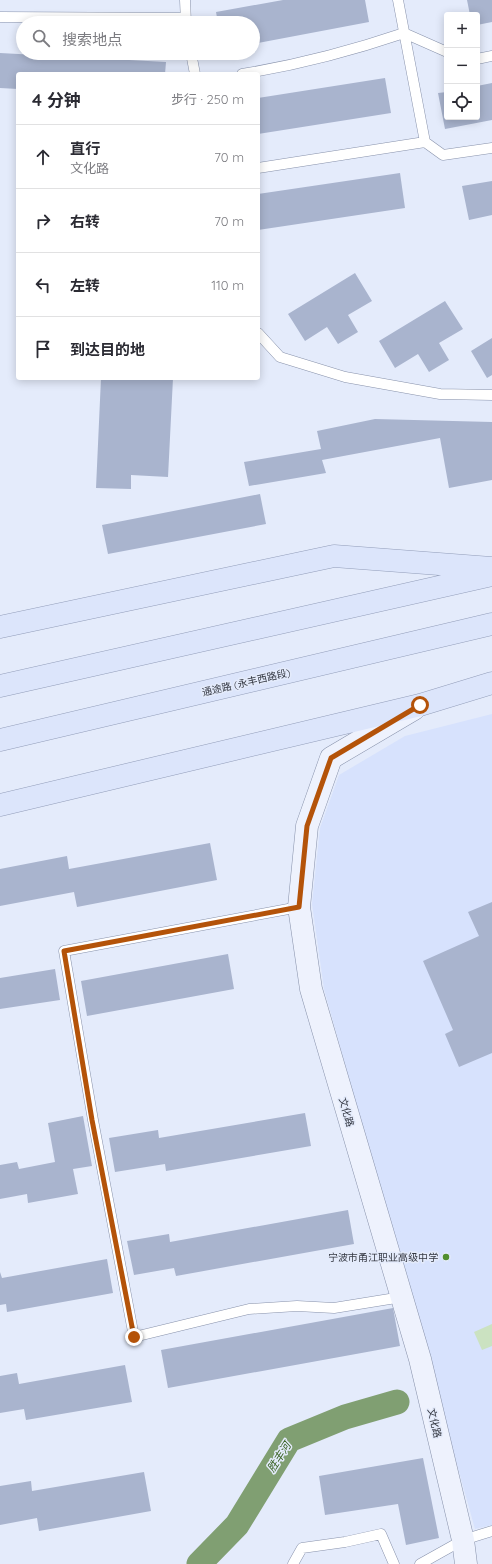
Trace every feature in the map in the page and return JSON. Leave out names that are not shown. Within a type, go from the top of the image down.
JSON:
[{"type":"main road","points":[[0,627],[334,556],[492,568]]},
{"type":"main road","points":[[0,686],[492,575]]},
{"type":"main road","name":"通途路 (永丰西路段)","points":[[0,740],[492,624]]},
{"type":"main road","points":[[0,805],[420,705],[492,683]]},
{"type":"street","name":"文化路","points":[[420,705],[331,758],[307,826],[299,907],[311,989],[420,1359],[463,1540],[466,1564]]},
{"type":"lane","points":[[185,0],[185,16]]},
{"type":"lane","points":[[398,0],[425,142],[442,155],[492,148]]},
{"type":"lane","points":[[0,18],[16,18]]},
{"type":"lane","points":[[255,72],[275,69],[357,48],[404,34],[444,51]]},
{"type":"lane","points":[[480,58],[492,56]]},
{"type":"lane","points":[[192,60],[195,72]]},
{"type":"lane","points":[[260,168],[425,142]]},
{"type":"lane","points":[[260,335],[280,357],[345,377],[440,394],[492,396]]},
{"type":"lane","points":[[299,907],[64,951],[92,1120],[134,1337],[249,1309],[296,1306],[334,1308],[402,1296]]},
{"type":"lane","points":[[420,1564],[463,1540],[492,1531]]},
{"type":"lane","points":[[293,1564],[302,1548],[345,1542],[381,1534],[394,1564]]},
{"type":"shaded area","name":"宁波市甬江职业高级中学","points":[[492,714],[492,1525],[475,1529],[324,989],[312,904],[320,828],[339,775],[405,736]]},
{"type":"green space","points":[[492,1324],[492,1346],[482,1350],[474,1332]]},
{"type":"building","points":[[283,0],[365,0],[369,22],[260,43],[260,16],[217,16],[216,12]]},
{"type":"building","points":[[467,0],[492,0],[492,22],[480,24],[480,12],[469,12]]},
{"type":"building","points":[[0,53],[16,54],[16,60],[129,60],[166,62],[165,72],[16,72],[16,89],[0,88]]},
{"type":"building","points":[[385,78],[391,113],[260,134],[260,98]]},
{"type":"building","points":[[492,83],[492,120],[445,129],[438,93],[444,92],[444,120],[480,120],[480,85]]},
{"type":"building","points":[[400,173],[405,208],[260,230],[260,194]]},
{"type":"building","points":[[492,181],[492,215],[469,220],[462,186]]},
{"type":"building","points":[[355,273],[372,301],[348,315],[358,332],[338,344],[327,327],[305,341],[288,314]]},
{"type":"building","points":[[445,301],[463,329],[439,343],[449,360],[429,372],[418,354],[395,368],[379,341]]},
{"type":"building","points":[[492,338],[492,375],[487,378],[471,351]]},
{"type":"building","points":[[101,380],[173,380],[168,477],[131,475],[131,489],[96,488]]},
{"type":"building","points":[[375,419],[492,422],[492,480],[449,488],[440,438],[322,460],[326,473],[249,486],[244,462],[321,449],[317,431]]},
{"type":"building","points":[[260,494],[266,524],[108,554],[102,525]]},
{"type":"building","points":[[210,843],[217,880],[77,907],[74,892],[0,906],[0,869],[67,856],[69,869]]},
{"type":"building","points":[[492,902],[492,1053],[459,1067],[445,1034],[453,1030],[423,961],[479,936],[468,912]]},
{"type":"building","points":[[228,954],[234,989],[87,1016],[81,981]]},
{"type":"building","points":[[55,969],[60,1000],[0,1009],[0,978]]},
{"type":"building","points":[[305,1113],[311,1146],[166,1171],[165,1164],[115,1172],[109,1138],[158,1130],[159,1138]]},
{"type":"building","points":[[83,1116],[92,1166],[73,1169],[78,1194],[28,1203],[27,1194],[0,1199],[0,1165],[17,1162],[19,1169],[55,1162],[48,1123]]},
{"type":"building","points":[[348,1210],[354,1244],[176,1276],[174,1268],[134,1275],[127,1241],[169,1234],[170,1242]]},
{"type":"building","points":[[107,1259],[113,1293],[7,1312],[6,1304],[0,1305],[0,1272],[2,1278]]},
{"type":"building","points":[[393,1308],[400,1346],[168,1388],[161,1350]]},
{"type":"building","points":[[125,1365],[132,1402],[26,1420],[24,1409],[0,1413],[0,1376],[17,1373],[19,1384]]},
{"type":"building","points":[[423,1458],[439,1538],[406,1545],[398,1504],[325,1515],[319,1476]]},
{"type":"building","points":[[144,1472],[151,1511],[39,1531],[37,1518],[0,1525],[0,1486],[31,1481],[32,1491]]},
{"type":"waterway","name":"胜丰河","points":[[199,1564],[237,1525],[289,1440],[345,1417],[397,1402]]},
{"type":"place","name":"宁波市甬江职业高级中学","points":[[446,1257]]},
{"type":"route","points":[[134,1337],[92,1120],[64,951],[299,907],[307,826],[331,758],[420,705]]}]
